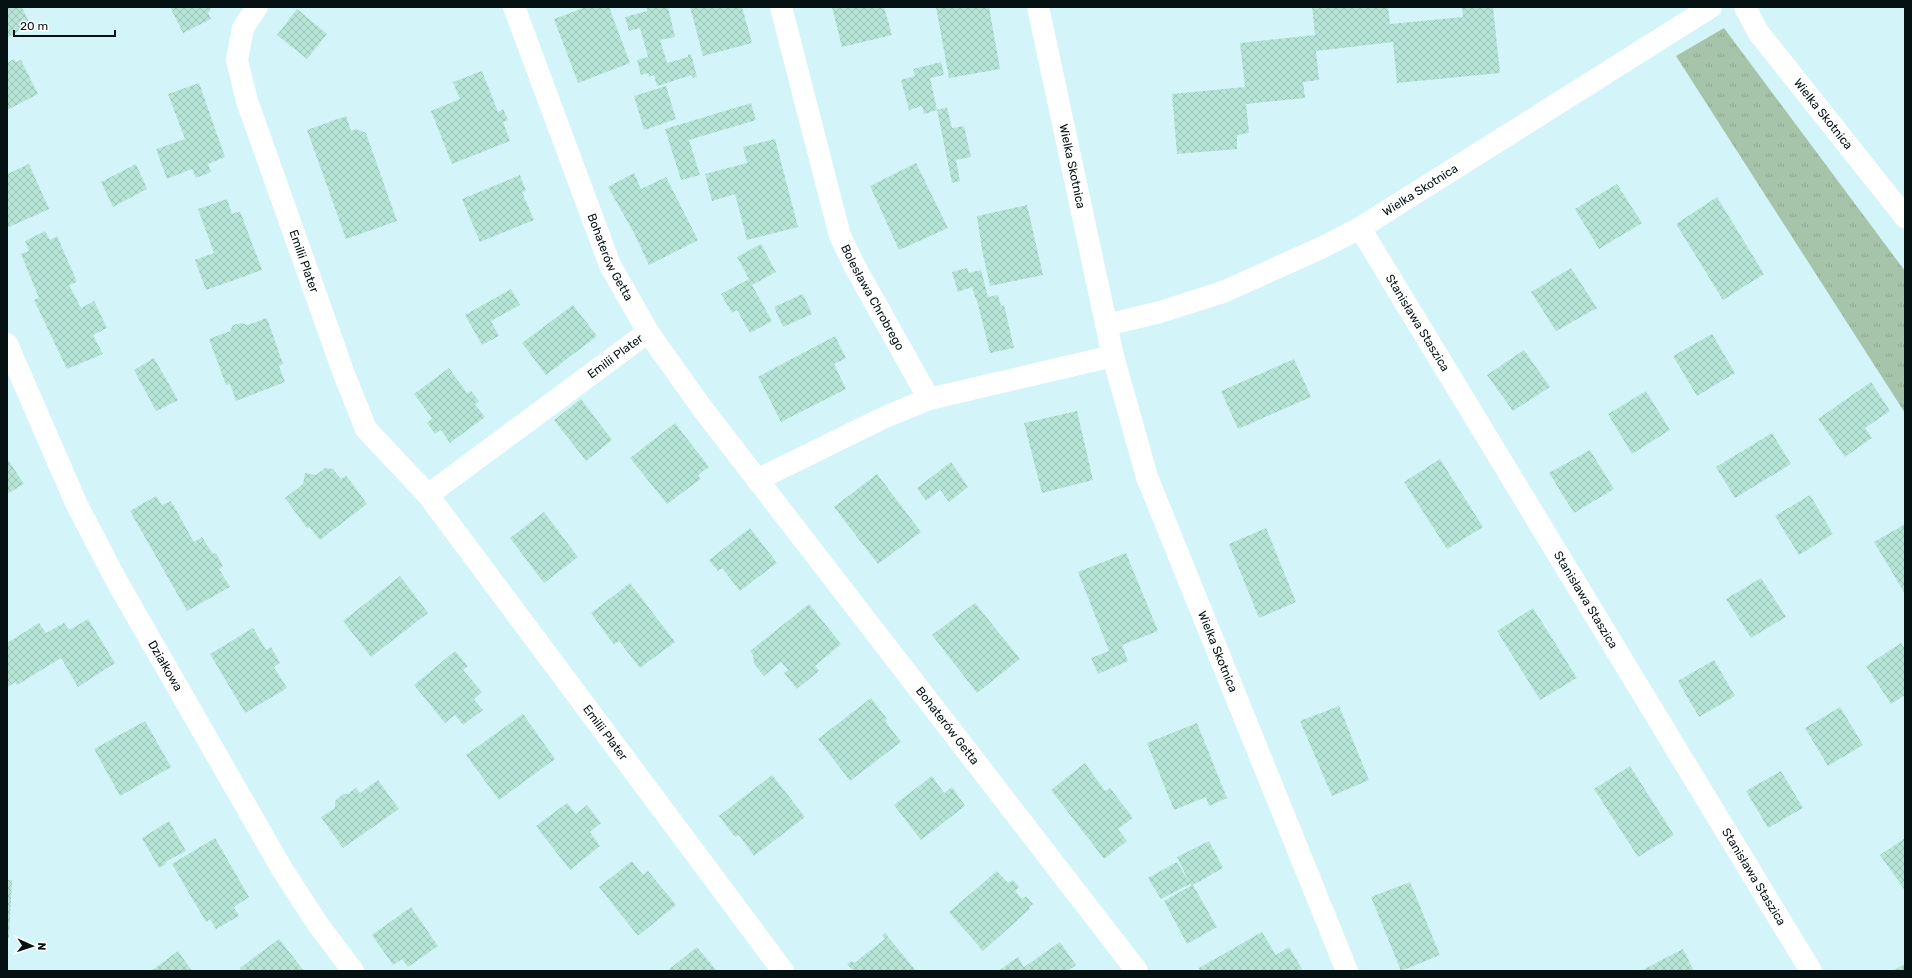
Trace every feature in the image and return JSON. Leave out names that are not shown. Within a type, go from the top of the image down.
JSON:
[{"type":"street","name":"Emilii Plater","points":[[257,7],[242,28],[238,60],[249,108],[344,374],[366,429],[428,495],[783,971]]},
{"type":"street","name":"Bohaterów Getta","points":[[514,7],[610,265],[648,332],[702,408],[757,480],[1137,971]]},
{"type":"street","name":"Bolesława Chrobrego","points":[[781,7],[840,236],[855,267],[929,399]]},
{"type":"street","name":"Wielka Skotnica","points":[[1038,7],[1113,356],[1147,477],[1347,971]]},
{"type":"street","name":"Wielka Skotnica","points":[[1106,325],[1160,312],[1223,292],[1323,247],[1360,228],[1711,7]]},
{"type":"street","name":"Wielka Skotnica","points":[[1745,7],[1758,32],[1905,217]]},
{"type":"street","name":"Stanisława Staszica","points":[[1360,228],[1811,971]]},
{"type":"street","name":"Emilii Plater","points":[[428,495],[648,332]]},
{"type":"street","name":"Działkowa","points":[[7,344],[76,503],[116,580],[282,869],[317,923],[353,971]]},
{"type":"street","points":[[757,480],[885,416],[929,399],[1113,356]]},
{"type":"green space","points":[[1724,28],[1905,271],[1905,413],[1676,56]]},
{"type":"building","points":[[7,7],[22,7],[30,24],[7,38]]},
{"type":"building","points":[[170,7],[212,7],[208,13],[211,19],[183,33]]},
{"type":"building","points":[[586,7],[609,7],[630,63],[578,83],[554,19]]},
{"type":"building","points":[[647,7],[668,7],[675,37],[660,40],[667,63],[688,57],[688,55],[691,54],[697,77],[693,78],[692,75],[657,86],[654,75],[649,77],[648,73],[641,75],[637,60],[648,57],[640,28],[629,31],[625,17],[647,11]]},
{"type":"building","points":[[690,7],[742,7],[752,43],[703,56]]},
{"type":"building","points":[[832,7],[884,7],[892,35],[842,47]]},
{"type":"building","points":[[936,7],[989,7],[1000,69],[949,78]]},
{"type":"building","points":[[1312,7],[1388,7],[1390,24],[1463,17],[1462,7],[1493,7],[1500,73],[1397,83],[1393,42],[1316,51],[1319,80],[1303,82],[1305,98],[1246,104],[1249,133],[1237,135],[1237,149],[1177,154],[1172,94],[1245,87],[1240,43],[1315,35]]},
{"type":"building","points":[[297,9],[327,34],[307,59],[277,35]]},
{"type":"building","points":[[14,59],[16,62],[21,60],[38,94],[7,110],[7,63]]},
{"type":"building","points":[[941,62],[944,75],[930,78],[937,110],[924,114],[922,106],[909,110],[901,80],[915,76],[913,69]]},
{"type":"building","points":[[482,71],[498,112],[503,109],[508,120],[503,122],[510,141],[452,164],[431,111],[460,99],[453,82]]},
{"type":"building","points":[[199,83],[225,157],[208,164],[211,172],[196,178],[192,169],[167,179],[156,149],[185,139],[168,94]]},
{"type":"building","points":[[666,86],[676,119],[644,130],[634,96]]},
{"type":"building","points":[[751,103],[756,120],[689,140],[700,175],[681,180],[665,129]]},
{"type":"building","points":[[947,107],[952,128],[964,126],[971,157],[956,160],[960,181],[952,183],[937,110]]},
{"type":"building","points":[[346,116],[351,131],[356,129],[366,133],[397,221],[346,239],[307,130]]},
{"type":"building","points":[[775,139],[798,227],[747,240],[735,194],[712,201],[705,174],[747,163],[743,147]]},
{"type":"building","points":[[916,163],[948,228],[899,250],[870,186]]},
{"type":"building","points":[[29,164],[49,209],[7,228],[7,174]]},
{"type":"building","points":[[136,164],[147,189],[113,207],[101,182]]},
{"type":"building","points":[[634,173],[641,189],[666,177],[698,240],[649,265],[634,233],[608,187]]},
{"type":"building","points":[[520,175],[526,191],[522,192],[534,220],[480,242],[462,199]]},
{"type":"building","points":[[1617,184],[1642,223],[1599,249],[1575,209]]},
{"type":"building","points":[[1717,197],[1764,274],[1723,300],[1676,224]]},
{"type":"building","points":[[227,199],[232,214],[240,211],[262,270],[206,290],[195,260],[214,253],[198,209]]},
{"type":"building","points":[[1027,205],[1043,275],[990,286],[982,250],[977,216]]},
{"type":"building","points":[[45,231],[50,240],[57,236],[77,282],[69,285],[81,308],[94,301],[107,328],[93,335],[103,354],[67,369],[34,300],[39,298],[21,254],[29,251],[25,241]]},
{"type":"building","points":[[761,244],[776,272],[752,285],[772,321],[750,333],[737,310],[732,313],[721,294],[749,279],[737,257]]},
{"type":"building","points":[[967,268],[969,273],[981,270],[988,297],[998,295],[1001,306],[1004,305],[1014,348],[990,353],[977,300],[972,287],[958,292],[952,272]]},
{"type":"building","points":[[1571,268],[1597,308],[1556,331],[1531,292]]},
{"type":"building","points":[[511,289],[520,305],[491,321],[499,336],[482,345],[465,315]]},
{"type":"building","points":[[803,294],[812,314],[783,327],[774,307]]},
{"type":"building","points":[[573,305],[597,336],[546,375],[522,343]]},
{"type":"building","points":[[267,318],[283,364],[279,366],[285,382],[236,401],[230,384],[226,385],[209,339],[230,331],[233,325],[241,323],[248,325]]},
{"type":"building","points":[[1712,334],[1735,373],[1697,396],[1673,356]]},
{"type":"building","points":[[835,336],[846,358],[834,364],[846,389],[781,422],[758,377]]},
{"type":"building","points":[[1524,350],[1550,387],[1513,411],[1487,375]]},
{"type":"building","points":[[154,358],[178,400],[156,411],[134,370]]},
{"type":"building","points":[[1294,359],[1311,397],[1238,429],[1221,391]]},
{"type":"building","points":[[449,368],[467,393],[471,391],[479,401],[475,404],[485,417],[450,443],[441,430],[435,434],[427,423],[432,418],[414,394]]},
{"type":"building","points":[[1871,382],[1890,411],[1865,428],[1872,438],[1845,457],[1818,419]]},
{"type":"building","points":[[1646,391],[1670,430],[1632,454],[1608,414]]},
{"type":"building","points":[[581,399],[612,440],[586,461],[554,420]]},
{"type":"building","points":[[1077,411],[1093,480],[1042,493],[1024,423]]},
{"type":"building","points":[[675,423],[709,467],[698,475],[701,479],[667,504],[630,458]]},
{"type":"building","points":[[1772,433],[1791,464],[1735,498],[1716,467]]},
{"type":"building","points":[[1590,450],[1614,489],[1574,513],[1549,473]]},
{"type":"building","points":[[7,458],[24,484],[7,494]]},
{"type":"building","points":[[1440,459],[1483,527],[1447,549],[1404,482]]},
{"type":"building","points":[[951,462],[968,487],[949,502],[940,490],[926,501],[917,488]]},
{"type":"building","points":[[325,468],[333,469],[341,479],[346,475],[367,504],[320,540],[309,527],[307,528],[285,498],[303,484],[305,473],[316,475]]},
{"type":"building","points":[[877,474],[921,532],[878,564],[834,507]]},
{"type":"building","points":[[1810,495],[1833,534],[1799,555],[1775,516]]},
{"type":"building","points":[[156,496],[162,505],[171,501],[194,542],[202,537],[213,554],[216,553],[223,566],[219,569],[230,587],[187,611],[130,511]]},
{"type":"building","points":[[544,512],[578,557],[544,583],[510,538]]},
{"type":"building","points":[[1905,524],[1905,594],[1874,542]]},
{"type":"building","points":[[750,528],[777,563],[740,591],[722,568],[718,571],[709,560]]},
{"type":"building","points":[[1266,528],[1296,602],[1259,618],[1229,544]]},
{"type":"building","points":[[1126,553],[1158,631],[1122,645],[1128,661],[1098,674],[1091,658],[1109,651],[1078,572]]},
{"type":"building","points":[[400,576],[428,613],[371,657],[343,621]]},
{"type":"building","points":[[1761,578],[1786,617],[1751,638],[1726,599]]},
{"type":"building","points":[[630,583],[675,642],[640,668],[619,641],[614,645],[591,613]]},
{"type":"building","points":[[975,603],[1020,659],[977,693],[932,635]]},
{"type":"building","points":[[809,604],[841,644],[815,666],[819,671],[797,689],[784,673],[788,670],[781,662],[764,676],[754,664],[753,655],[750,651]]},
{"type":"building","points":[[1533,608],[1577,678],[1540,700],[1497,631]]},
{"type":"building","points":[[88,619],[115,663],[78,687],[61,658],[17,685],[15,682],[8,687],[7,686],[7,643],[39,623],[46,633],[64,623],[69,630]]},
{"type":"building","points":[[253,628],[266,650],[271,647],[280,663],[274,667],[287,688],[245,713],[210,654]]},
{"type":"building","points":[[1901,643],[1905,649],[1905,695],[1891,704],[1866,666]]},
{"type":"building","points":[[455,651],[468,666],[463,670],[482,692],[474,699],[483,710],[463,725],[455,715],[445,723],[414,685]]},
{"type":"building","points":[[1714,660],[1735,696],[1699,717],[1678,681]]},
{"type":"building","points":[[871,698],[887,719],[885,721],[901,742],[850,781],[818,739]]},
{"type":"building","points":[[1339,706],[1369,780],[1332,796],[1300,721]]},
{"type":"building","points":[[1840,707],[1863,745],[1828,766],[1805,728]]},
{"type":"building","points":[[523,714],[555,759],[499,800],[466,755]]},
{"type":"building","points":[[145,721],[171,767],[120,796],[94,749]]},
{"type":"building","points":[[1197,723],[1227,798],[1209,806],[1206,797],[1174,810],[1147,743]]},
{"type":"building","points":[[1085,763],[1105,791],[1110,788],[1133,818],[1118,829],[1127,841],[1104,859],[1051,790]]},
{"type":"building","points":[[1630,766],[1674,835],[1638,857],[1594,789]]},
{"type":"building","points":[[1781,771],[1803,808],[1768,828],[1746,791]]},
{"type":"building","points":[[772,775],[805,817],[754,856],[739,835],[735,837],[719,816]]},
{"type":"building","points":[[932,776],[944,793],[952,787],[965,806],[921,840],[894,805]]},
{"type":"building","points":[[378,780],[399,809],[343,848],[321,817],[335,808],[335,801],[343,794],[348,794],[356,788],[360,793]]},
{"type":"building","points":[[567,803],[576,814],[587,805],[601,823],[590,832],[600,846],[570,870],[536,826]]},
{"type":"building","points":[[169,821],[186,851],[165,862],[166,864],[159,868],[142,838]]},
{"type":"building","points":[[215,838],[249,897],[234,907],[239,916],[216,929],[210,919],[206,922],[172,864]]},
{"type":"building","points":[[1905,838],[1905,888],[1904,889],[1880,855]]},
{"type":"building","points":[[1209,841],[1223,868],[1193,885],[1217,927],[1187,944],[1164,901],[1192,885],[1190,884],[1161,899],[1148,878],[1177,862],[1189,882],[1177,857]]},
{"type":"building","points":[[632,861],[643,875],[648,871],[676,905],[638,936],[599,887]]},
{"type":"building","points":[[997,871],[1008,883],[1013,880],[1019,887],[1015,891],[1022,899],[1026,896],[1033,904],[1029,907],[1030,909],[983,951],[949,912]]},
{"type":"building","points":[[7,880],[12,880],[9,938],[7,938]]},
{"type":"building","points":[[1410,882],[1440,955],[1401,971],[1371,897]]},
{"type":"building","points":[[411,907],[438,946],[408,967],[402,959],[393,965],[372,935]]},
{"type":"building","points":[[1262,932],[1276,955],[1289,947],[1302,969],[1298,971],[1200,971],[1199,968]]},
{"type":"building","points":[[885,933],[916,971],[853,971],[847,964],[852,961],[854,963],[885,939],[882,935]]},
{"type":"building","points":[[279,939],[304,971],[243,971],[240,968]]},
{"type":"building","points":[[1060,942],[1076,965],[1069,970],[1070,971],[998,971],[1018,957],[1024,967]]},
{"type":"building","points":[[697,947],[717,971],[667,971]]},
{"type":"building","points":[[1683,949],[1694,971],[1641,971]]},
{"type":"building","points":[[178,951],[192,971],[151,971]]},
{"type":"building","points":[[1905,964],[1905,971],[1892,971]]}]
